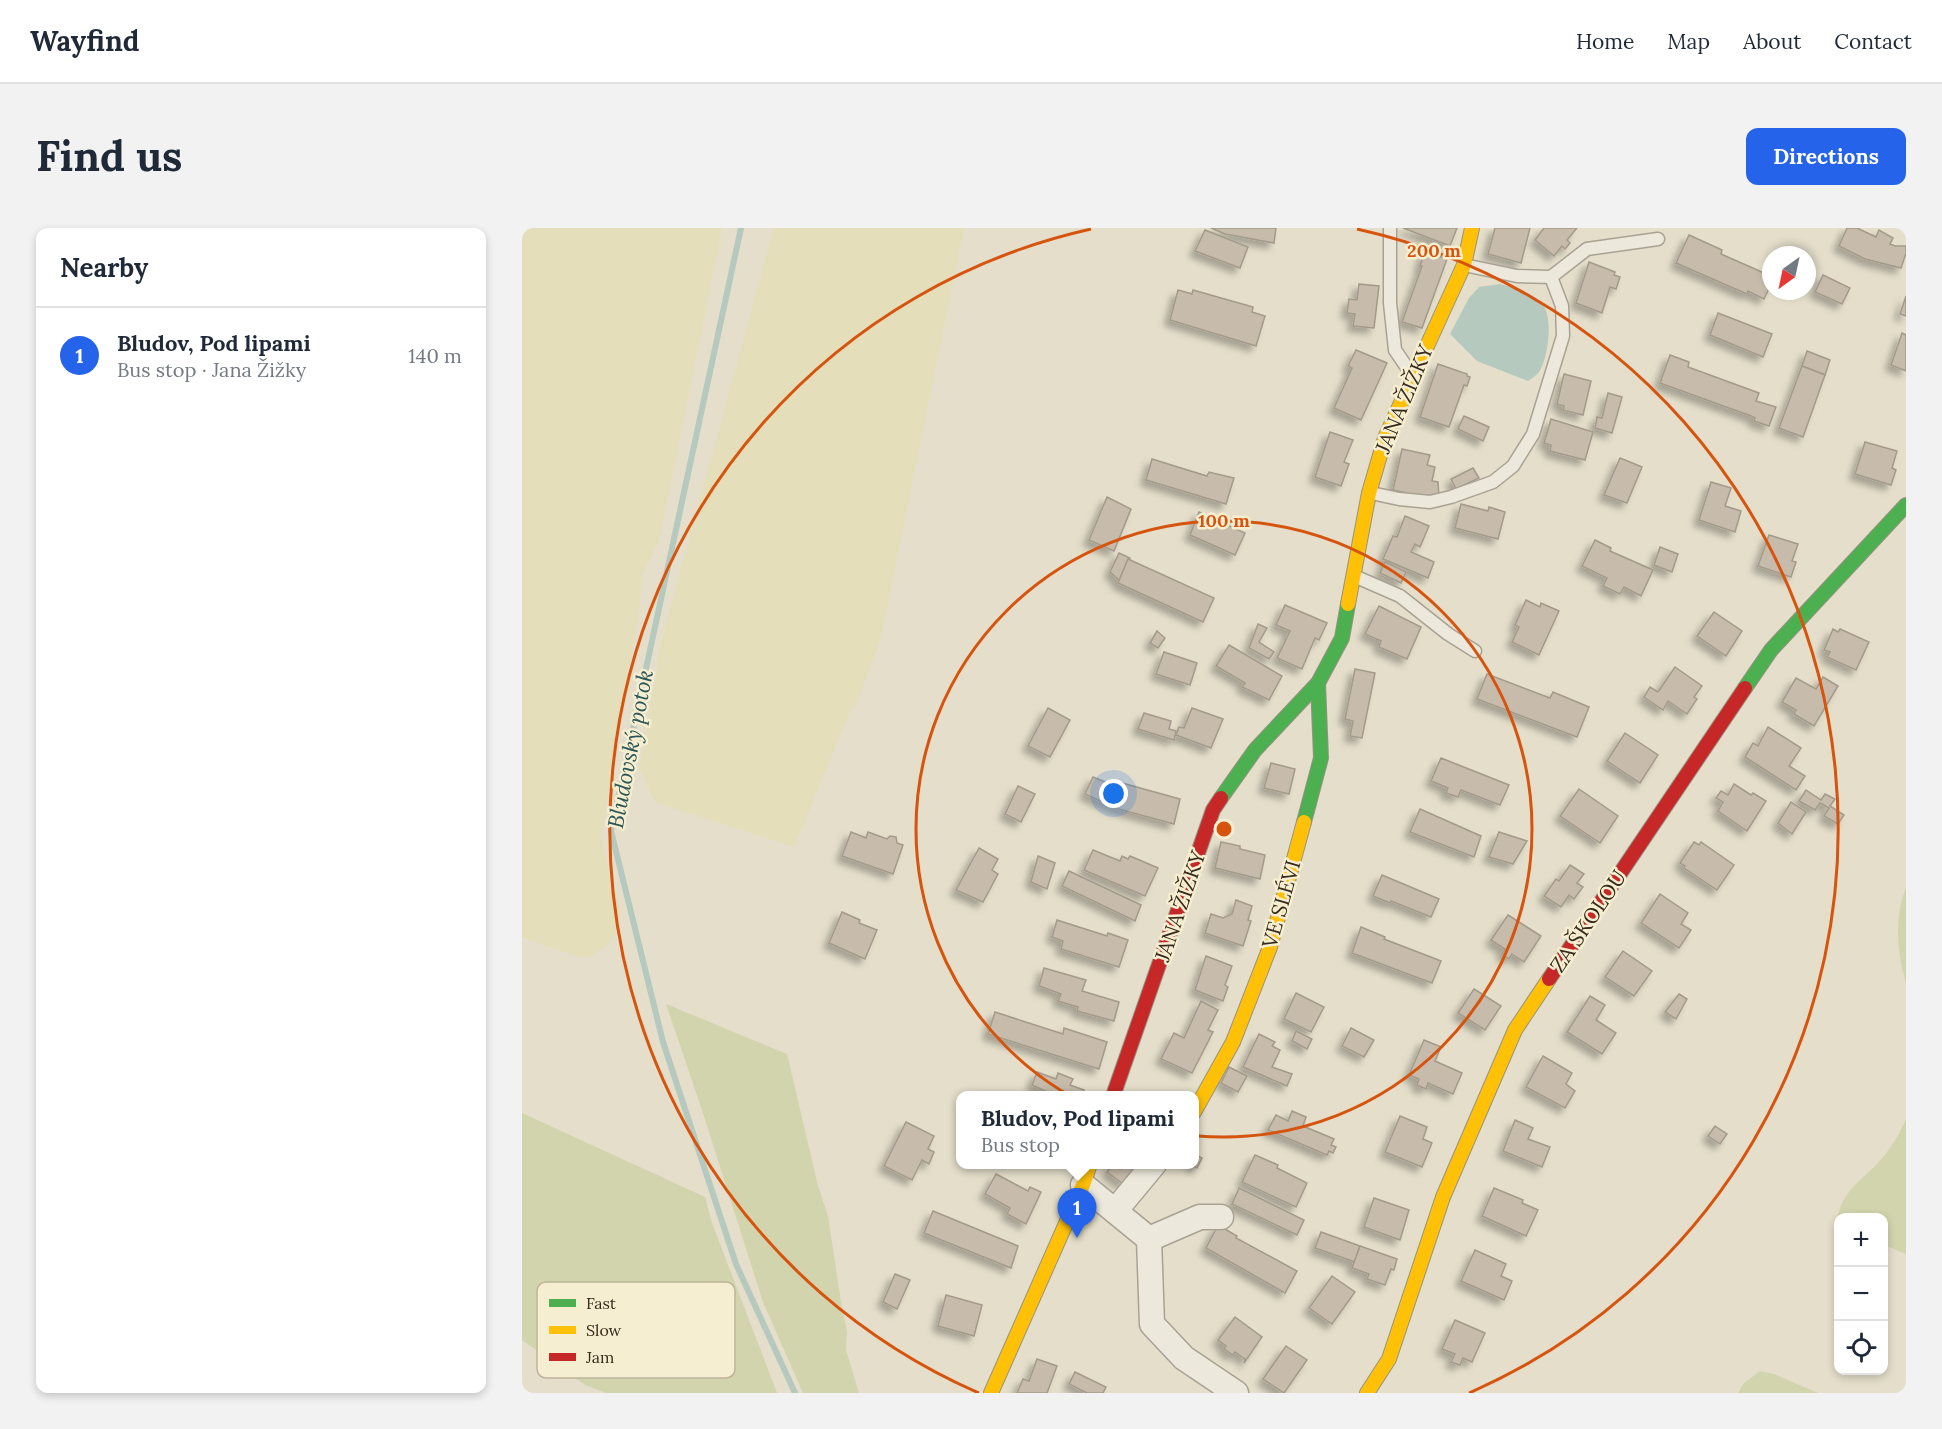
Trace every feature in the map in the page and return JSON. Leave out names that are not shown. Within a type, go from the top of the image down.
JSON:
[{"type":"street","name":"JANA ŽIŽKY","points":[[1114,1091],[1213,810],[1255,750],[1318,683],[1342,638],[1369,493],[1385,438],[1464,265],[1472,228]]},
{"type":"street","name":"ZA ŠKOLOU","points":[[1367,1393],[1389,1359],[1443,1197],[1515,1030],[1771,650],[1906,505]]},
{"type":"street","name":"VE SLÉVI","points":[[1199,1103],[1233,1042],[1270,947],[1321,758],[1318,683]]},
{"type":"street","points":[[1115,1211],[1150,1169]]},
{"type":"street","points":[[991,1393],[1086,1175],[1115,1211],[1149,1239],[1152,1324],[1184,1358],[1236,1393]]},
{"type":"street","points":[[1149,1239],[1200,1216],[1221,1217]]},
{"type":"lane","points":[[1390,228],[1390,303],[1395,350],[1413,376]]},
{"type":"lane","points":[[1464,265],[1517,276],[1551,277],[1587,249],[1659,238]]},
{"type":"lane","points":[[1369,493],[1430,502],[1493,482],[1513,466],[1533,434],[1563,336],[1562,306],[1551,277]]},
{"type":"lane","points":[[1353,576],[1400,596],[1448,634],[1475,651]]},
{"type":"shaded area","points":[[522,228],[722,228],[659,541],[642,574],[640,603],[601,838],[621,913],[615,935],[604,948],[589,957],[575,956],[522,937]]},
{"type":"shaded area","points":[[774,228],[964,228],[880,641],[855,707],[852,707],[794,847],[655,802],[640,769],[661,643]]},
{"type":"shaded area","points":[[1500,284],[1533,296],[1546,310],[1549,328],[1545,358],[1539,372],[1528,381],[1477,361],[1450,334],[1469,298],[1479,287]]},
{"type":"green space","points":[[1906,888],[1906,983],[1901,960],[1898,923]]},
{"type":"green space","points":[[666,1004],[787,1054],[818,1186],[828,1216],[847,1332],[846,1350],[859,1393],[803,1393],[763,1302]]},
{"type":"green space","points":[[522,1113],[705,1197],[712,1223],[735,1282],[537,1282],[537,1351],[522,1340]]},
{"type":"green space","points":[[1906,1119],[1906,1254],[1888,1247],[1888,1213],[1839,1213],[1850,1191],[1878,1163],[1897,1137]]},
{"type":"green space","points":[[735,1283],[777,1393],[606,1393],[585,1385],[575,1378],[735,1378]]},
{"type":"green space","points":[[1760,1371],[1774,1374],[1818,1393],[1738,1393],[1743,1384]]},
{"type":"building","points":[[1211,228],[1276,228],[1274,243],[1225,234]]},
{"type":"building","points":[[1403,228],[1457,228],[1450,246]]},
{"type":"building","points":[[1495,228],[1530,228],[1521,263],[1488,254]]},
{"type":"building","points":[[1544,228],[1577,228],[1567,240],[1570,243],[1565,249],[1562,246],[1554,256],[1535,240]]},
{"type":"building","points":[[1847,228],[1857,228],[1876,237],[1879,230],[1893,238],[1890,244],[1906,246],[1901,268],[1865,259],[1839,246]]},
{"type":"building","points":[[1205,230],[1248,247],[1240,268],[1195,251]]},
{"type":"building","points":[[1689,235],[1722,250],[1721,254],[1762,272],[1762,298],[1748,291],[1747,294],[1676,263]]},
{"type":"building","points":[[1425,251],[1447,259],[1422,328],[1402,322]]},
{"type":"building","points":[[1589,262],[1615,272],[1614,275],[1620,277],[1616,289],[1610,287],[1602,313],[1576,303]]},
{"type":"building","points":[[1823,275],[1850,288],[1842,304],[1816,292]]},
{"type":"building","points":[[1359,284],[1379,286],[1374,328],[1353,326],[1355,314],[1347,313],[1349,299],[1357,300]]},
{"type":"building","points":[[1178,290],[1192,294],[1193,290],[1253,307],[1252,312],[1265,316],[1256,346],[1170,320]]},
{"type":"building","points":[[1906,296],[1906,316],[1900,314]]},
{"type":"building","points":[[1718,313],[1772,334],[1763,357],[1710,335]]},
{"type":"building","points":[[1902,333],[1906,335],[1906,371],[1891,365]]},
{"type":"building","points":[[1356,350],[1387,363],[1361,420],[1334,408],[1352,368],[1348,366]]},
{"type":"building","points":[[1807,351],[1830,360],[1825,375],[1802,366]]},
{"type":"building","points":[[1670,355],[1689,362],[1688,367],[1759,393],[1756,401],[1776,407],[1769,426],[1754,421],[1755,418],[1751,416],[1660,383]]},
{"type":"building","points":[[1438,364],[1470,377],[1467,386],[1464,385],[1449,427],[1420,417]]},
{"type":"building","points":[[1802,366],[1825,375],[1803,437],[1779,428]]},
{"type":"building","points":[[1564,374],[1591,381],[1583,415],[1563,410],[1564,406],[1557,404]]},
{"type":"building","points":[[1608,393],[1622,397],[1612,433],[1595,428],[1597,417],[1602,418]]},
{"type":"building","points":[[1464,416],[1489,427],[1483,441],[1458,429]]},
{"type":"building","points":[[1551,419],[1593,432],[1585,460],[1550,451],[1551,445],[1544,443]]},
{"type":"building","points":[[1330,432],[1353,440],[1344,462],[1349,464],[1341,486],[1315,477]]},
{"type":"building","points":[[1865,442],[1897,451],[1892,468],[1896,470],[1891,485],[1855,474]]},
{"type":"building","points":[[1402,449],[1430,455],[1427,465],[1435,467],[1432,481],[1438,482],[1439,496],[1421,496],[1393,490]]},
{"type":"building","points":[[1620,458],[1642,467],[1627,503],[1604,495]]},
{"type":"building","points":[[1152,459],[1207,476],[1209,472],[1234,478],[1226,504],[1146,480]]},
{"type":"building","points":[[1473,468],[1479,478],[1456,489],[1451,479]]},
{"type":"building","points":[[1711,482],[1731,488],[1725,506],[1741,511],[1735,532],[1699,520]]},
{"type":"building","points":[[1107,497],[1131,509],[1114,551],[1089,540]]},
{"type":"building","points":[[1461,504],[1488,511],[1489,507],[1505,512],[1498,539],[1455,528]]},
{"type":"building","points":[[1199,512],[1245,533],[1235,555],[1190,535]]},
{"type":"building","points":[[1405,516],[1429,526],[1420,547],[1415,544],[1411,552],[1434,562],[1428,578],[1383,559],[1393,536],[1397,537]]},
{"type":"building","points":[[1769,535],[1798,544],[1792,561],[1796,562],[1791,577],[1758,566]]},
{"type":"building","points":[[1595,540],[1611,548],[1610,551],[1653,570],[1641,596],[1624,587],[1620,594],[1603,586],[1607,578],[1582,566]]},
{"type":"building","points":[[1660,547],[1678,554],[1672,572],[1654,565]]},
{"type":"building","points":[[1119,553],[1130,558],[1119,580],[1110,572]]},
{"type":"building","points":[[1128,559],[1214,598],[1203,622],[1118,583]]},
{"type":"building","points":[[1385,562],[1406,572],[1401,583],[1380,573]]},
{"type":"building","points":[[1526,600],[1540,607],[1541,603],[1559,611],[1539,655],[1512,642],[1519,627],[1515,625]]},
{"type":"building","points":[[1285,605],[1327,623],[1319,640],[1315,638],[1302,669],[1277,658],[1290,631],[1276,625]]},
{"type":"building","points":[[1379,606],[1421,627],[1407,659],[1379,647],[1381,641],[1365,634]]},
{"type":"building","points":[[1714,612],[1742,631],[1726,656],[1697,636]]},
{"type":"building","points":[[1258,624],[1267,628],[1259,642],[1274,652],[1269,659],[1249,648]]},
{"type":"building","points":[[1833,629],[1838,632],[1840,629],[1869,642],[1856,670],[1827,657],[1830,652],[1824,650]]},
{"type":"building","points":[[1157,631],[1165,638],[1158,648],[1150,643]]},
{"type":"building","points":[[1229,645],[1282,676],[1269,700],[1242,687],[1245,683],[1216,666]]},
{"type":"building","points":[[1164,652],[1197,663],[1190,685],[1156,674]]},
{"type":"building","points":[[1675,667],[1702,686],[1694,697],[1697,699],[1687,714],[1668,701],[1663,710],[1644,697],[1650,687],[1658,692]]},
{"type":"building","points":[[1355,669],[1375,673],[1362,738],[1350,736],[1353,721],[1345,719]]},
{"type":"building","points":[[1487,674],[1550,698],[1553,692],[1589,707],[1577,737],[1477,699]]},
{"type":"building","points":[[1823,677],[1838,686],[1814,726],[1794,714],[1796,710],[1782,702],[1796,678],[1816,689]]},
{"type":"building","points":[[1048,708],[1070,720],[1050,757],[1028,746]]},
{"type":"building","points":[[1192,708],[1223,719],[1211,748],[1176,735],[1179,727],[1184,728]]},
{"type":"building","points":[[1144,713],[1171,721],[1169,729],[1176,731],[1174,740],[1138,729]]},
{"type":"building","points":[[1768,727],[1801,748],[1789,766],[1805,776],[1796,790],[1745,757],[1753,743],[1758,746]]},
{"type":"building","points":[[1625,733],[1658,755],[1640,783],[1607,761]]},
{"type":"building","points":[[1441,758],[1509,785],[1500,805],[1461,790],[1458,797],[1446,793],[1448,788],[1431,781]]},
{"type":"building","points":[[1271,763],[1295,769],[1289,794],[1264,788]]},
{"type":"building","points":[[1093,777],[1120,788],[1122,783],[1180,799],[1174,824],[1115,808],[1085,794]]},
{"type":"building","points":[[1734,784],[1766,801],[1747,831],[1718,811],[1723,802],[1716,798],[1721,791],[1728,795]]},
{"type":"building","points":[[1018,786],[1035,794],[1021,822],[1005,814]]},
{"type":"building","points":[[1579,789],[1618,816],[1600,843],[1560,816]]},
{"type":"building","points":[[1806,790],[1821,800],[1825,794],[1835,799],[1830,806],[1844,815],[1838,824],[1824,816],[1829,808],[1820,803],[1815,810],[1799,801]]},
{"type":"building","points":[[1791,802],[1806,812],[1792,834],[1778,823]]},
{"type":"building","points":[[1420,809],[1481,836],[1474,857],[1410,832]]},
{"type":"building","points":[[851,832],[866,838],[868,832],[887,839],[890,836],[896,837],[897,843],[903,845],[893,874],[842,856]]},
{"type":"building","points":[[1499,832],[1527,841],[1513,864],[1489,857]]},
{"type":"building","points":[[1221,842],[1265,855],[1260,879],[1215,868]]},
{"type":"building","points":[[1694,842],[1699,845],[1701,842],[1734,865],[1717,890],[1680,863]]},
{"type":"building","points":[[979,848],[998,859],[992,870],[998,874],[983,902],[956,890]]},
{"type":"building","points":[[1093,850],[1120,861],[1122,856],[1128,859],[1130,856],[1158,868],[1145,896],[1084,870]]},
{"type":"building","points":[[1038,856],[1055,863],[1047,889],[1031,882]]},
{"type":"building","points":[[1570,865],[1584,874],[1577,883],[1583,887],[1574,899],[1569,895],[1561,907],[1544,896],[1556,879],[1559,881]]},
{"type":"building","points":[[1069,871],[1141,905],[1135,921],[1062,886]]},
{"type":"building","points":[[1382,875],[1439,899],[1431,917],[1373,896]]},
{"type":"building","points":[[1660,894],[1688,913],[1681,924],[1691,930],[1679,948],[1641,923]]},
{"type":"building","points":[[1236,900],[1252,906],[1248,920],[1251,921],[1243,946],[1205,933],[1211,914],[1223,918],[1232,914]]},
{"type":"building","points":[[842,912],[860,920],[859,923],[877,930],[865,959],[829,943]]},
{"type":"building","points":[[1508,915],[1541,936],[1524,962],[1512,954],[1509,959],[1502,954],[1505,949],[1491,940]]},
{"type":"building","points":[[1057,920],[1107,936],[1108,933],[1128,940],[1119,967],[1061,949],[1063,941],[1052,937]]},
{"type":"building","points":[[1361,927],[1385,937],[1384,939],[1441,961],[1432,983],[1352,953]]},
{"type":"building","points":[[1623,951],[1652,971],[1634,996],[1605,977]]},
{"type":"building","points":[[1206,956],[1232,966],[1225,985],[1228,987],[1223,1001],[1195,990]]},
{"type":"building","points":[[1044,968],[1086,980],[1082,991],[1119,1002],[1114,1021],[1077,1011],[1078,1007],[1058,1001],[1061,994],[1039,986]]},
{"type":"building","points":[[1474,989],[1501,1006],[1485,1030],[1458,1013]]},
{"type":"building","points":[[1296,993],[1324,1007],[1311,1032],[1284,1019]]},
{"type":"building","points":[[1679,994],[1687,999],[1676,1019],[1665,1012]]},
{"type":"building","points":[[1590,996],[1605,1005],[1596,1020],[1616,1033],[1602,1054],[1567,1032]]},
{"type":"building","points":[[1201,1001],[1218,1010],[1208,1030],[1213,1032],[1192,1073],[1161,1059],[1174,1033],[1184,1038]]},
{"type":"building","points":[[995,1012],[1063,1034],[1064,1028],[1107,1042],[1099,1069],[988,1034]]},
{"type":"building","points":[[1351,1028],[1374,1040],[1364,1057],[1342,1046]]},
{"type":"building","points":[[1296,1031],[1312,1039],[1307,1049],[1292,1041]]},
{"type":"building","points":[[1259,1034],[1275,1042],[1272,1046],[1280,1050],[1272,1067],[1292,1074],[1287,1086],[1243,1067]]},
{"type":"building","points":[[1424,1040],[1441,1047],[1435,1061],[1462,1073],[1453,1094],[1428,1083],[1426,1089],[1417,1085],[1419,1079],[1409,1075]]},
{"type":"building","points":[[1543,1056],[1572,1073],[1566,1084],[1575,1091],[1565,1108],[1526,1087]]},
{"type":"building","points":[[1229,1067],[1247,1076],[1238,1092],[1221,1083]]},
{"type":"building","points":[[1037,1072],[1056,1079],[1058,1073],[1073,1079],[1070,1085],[1084,1090],[1045,1091],[1032,1085]]},
{"type":"building","points":[[1292,1111],[1306,1117],[1303,1126],[1334,1139],[1331,1145],[1336,1147],[1333,1153],[1329,1151],[1327,1155],[1268,1130],[1276,1115],[1288,1121]]},
{"type":"building","points":[[1400,1116],[1427,1127],[1423,1139],[1432,1143],[1422,1167],[1385,1152]]},
{"type":"building","points":[[1515,1120],[1533,1128],[1528,1139],[1550,1147],[1542,1167],[1503,1151]]},
{"type":"building","points":[[906,1122],[934,1136],[928,1149],[934,1152],[929,1164],[922,1160],[912,1180],[884,1166]]},
{"type":"building","points":[[1715,1126],[1727,1134],[1720,1144],[1708,1136]]},
{"type":"building","points":[[1255,1155],[1278,1165],[1277,1168],[1307,1183],[1296,1207],[1242,1182]]},
{"type":"building","points":[[1109,1169],[1135,1169],[1123,1184],[1107,1172]]},
{"type":"building","points":[[996,1174],[1028,1191],[1030,1187],[1041,1192],[1026,1224],[1007,1214],[1010,1208],[985,1194]]},
{"type":"building","points":[[1239,1188],[1304,1220],[1297,1235],[1232,1204]]},
{"type":"building","points":[[1494,1188],[1523,1200],[1522,1203],[1538,1210],[1526,1236],[1482,1216]]},
{"type":"building","points":[[1374,1198],[1409,1210],[1400,1240],[1364,1227]]},
{"type":"building","points":[[933,1211],[1018,1246],[1011,1268],[924,1233]]},
{"type":"building","points":[[1218,1225],[1237,1236],[1236,1238],[1297,1271],[1285,1293],[1206,1248]]},
{"type":"building","points":[[1321,1232],[1360,1246],[1355,1262],[1315,1248]]},
{"type":"building","points":[[1360,1246],[1397,1259],[1394,1270],[1391,1269],[1385,1285],[1367,1279],[1369,1274],[1352,1268]]},
{"type":"building","points":[[1475,1250],[1506,1264],[1501,1276],[1512,1281],[1504,1300],[1461,1281]]},
{"type":"building","points":[[895,1274],[910,1280],[897,1309],[883,1302]]},
{"type":"building","points":[[1332,1276],[1355,1292],[1332,1324],[1309,1308]]},
{"type":"building","points":[[946,1295],[982,1305],[974,1336],[938,1326]]},
{"type":"building","points":[[1235,1317],[1262,1337],[1244,1363],[1245,1359],[1235,1352],[1233,1355],[1224,1349],[1226,1346],[1218,1340]]},
{"type":"building","points":[[1455,1320],[1485,1333],[1472,1362],[1463,1358],[1460,1365],[1451,1362],[1455,1354],[1442,1349]]},
{"type":"building","points":[[1286,1346],[1307,1360],[1284,1393],[1263,1379]]},
{"type":"building","points":[[1037,1359],[1057,1366],[1047,1393],[1017,1393],[1023,1379],[1029,1381]]},
{"type":"building","points":[[1075,1372],[1106,1387],[1103,1393],[1087,1393],[1069,1384]]},
{"type":"waterway","name":"Bludovský potok","points":[[741,228],[611,831],[663,1042],[736,1264],[795,1393]]},
{"type":"traffic: fast","points":[[1745,688],[1771,650],[1906,505]]},
{"type":"traffic: fast","points":[[1221,798],[1255,750],[1318,683],[1342,638],[1348,604]]},
{"type":"traffic: fast","points":[[1304,822],[1321,758],[1318,683]]},
{"type":"traffic: slow","points":[[1348,604],[1369,493],[1385,438],[1464,265],[1472,228]]},
{"type":"traffic: slow","points":[[1199,1103],[1233,1042],[1270,947],[1304,822]]},
{"type":"traffic: slow","points":[[1367,1393],[1389,1359],[1443,1197],[1515,1030],[1549,979]]},
{"type":"traffic: slow","points":[[991,1393],[1088,1169]]},
{"type":"traffic: jam","points":[[1549,979],[1745,688]]},
{"type":"traffic: jam","points":[[1115,1091],[1213,810],[1221,798]]},
{"type":"place","name":"Bludov, Pod lipami","points":[[1077,1238]]}]
